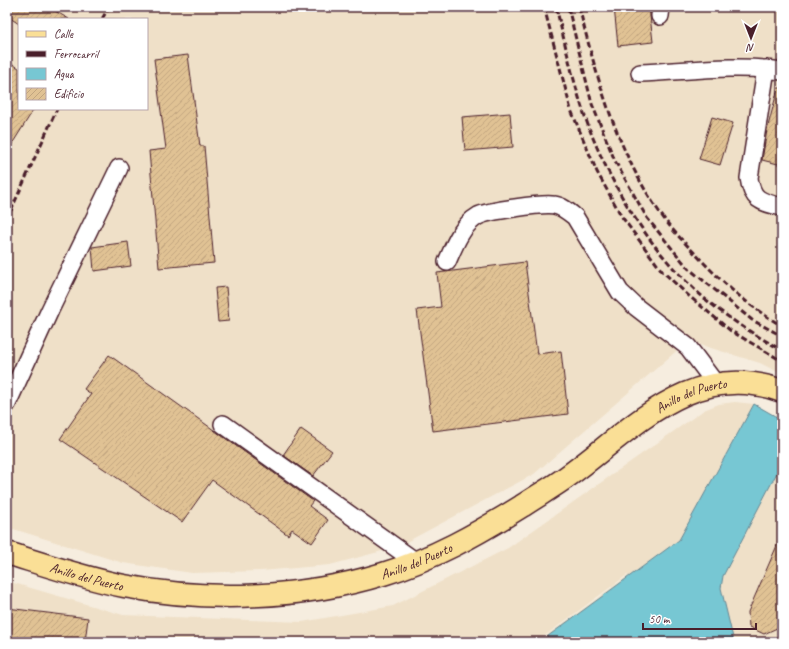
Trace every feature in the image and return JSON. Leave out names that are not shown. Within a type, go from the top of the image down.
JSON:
[{"type":"main road","name":"Anillo del Puerto","points":[[7,552],[88,577],[124,586],[219,596],[286,593],[337,586],[383,574],[435,555],[478,533],[567,477],[618,436],[681,394],[715,383],[745,382],[765,384],[782,390]]},
{"type":"lane","points":[[640,73],[774,70],[749,178],[751,188],[756,198],[764,203],[782,207]]},
{"type":"lane","points":[[7,404],[50,310],[119,168]]},
{"type":"lane","points":[[448,262],[457,238],[478,216],[493,212],[538,205],[554,205],[566,210],[575,217],[620,292],[636,308],[688,347],[715,383]]},
{"type":"lane","points":[[223,424],[416,562]]},
{"type":"shaded area","points":[[7,7],[782,7],[782,374],[760,363],[688,341],[534,474],[397,547],[330,565],[261,571],[192,573],[123,563],[7,527]]},
{"type":"shaded area","points":[[735,402],[754,404],[679,540],[540,642],[7,642],[7,581],[123,615],[302,622],[393,606],[508,548],[704,410],[719,404]]},
{"type":"shaded area","points":[[782,463],[782,642],[734,642],[721,588],[723,576]]},
{"type":"water","points":[[754,404],[782,420],[782,463],[723,576],[721,588],[734,642],[540,642],[679,540]]},
{"type":"pier","points":[[627,575],[628,576],[538,642],[539,640]]},
{"type":"building","points":[[7,7],[48,7],[67,18],[18,18],[18,23],[7,16]]},
{"type":"building","points":[[614,7],[649,7],[653,42],[618,46]]},
{"type":"building","points":[[188,55],[200,146],[204,146],[214,263],[159,268],[149,151],[166,149],[154,59]]},
{"type":"building","points":[[7,61],[18,67],[18,110],[33,110],[7,152]]},
{"type":"building","points":[[778,88],[782,88],[782,165],[762,160],[767,130]]},
{"type":"building","points":[[510,113],[513,147],[465,151],[462,117]]},
{"type":"building","points":[[712,117],[733,123],[720,165],[699,159]]},
{"type":"building","points":[[128,242],[131,266],[94,271],[92,247]]},
{"type":"building","points":[[525,262],[537,354],[561,351],[568,414],[433,431],[417,310],[441,307],[437,273]]},
{"type":"building","points":[[226,287],[229,321],[218,322],[215,288]]},
{"type":"building","points":[[109,355],[313,501],[309,506],[328,520],[312,543],[292,529],[288,535],[212,480],[182,522],[60,439],[91,394],[84,389]]},
{"type":"building","points":[[301,429],[332,451],[313,476],[283,455]]},
{"type":"building","points":[[782,534],[782,618],[777,628],[764,634],[749,627],[748,612]]},
{"type":"building","points":[[7,608],[88,618],[85,642],[7,642]]},
{"type":"railway","points":[[103,18],[109,7]]},
{"type":"railway","points":[[544,7],[571,110],[597,172],[622,217],[662,271],[689,296],[731,331],[782,361]]},
{"type":"railway","points":[[556,7],[572,73],[587,122],[612,179],[634,217],[647,236],[675,270],[711,304],[758,337],[782,350]]},
{"type":"railway","points":[[568,7],[592,104],[615,161],[647,218],[688,268],[752,320],[782,336]]},
{"type":"railway","points":[[579,7],[593,60],[619,138],[643,187],[668,224],[704,263],[741,297],[782,326]]},
{"type":"railway","points":[[7,219],[57,110]]}]
